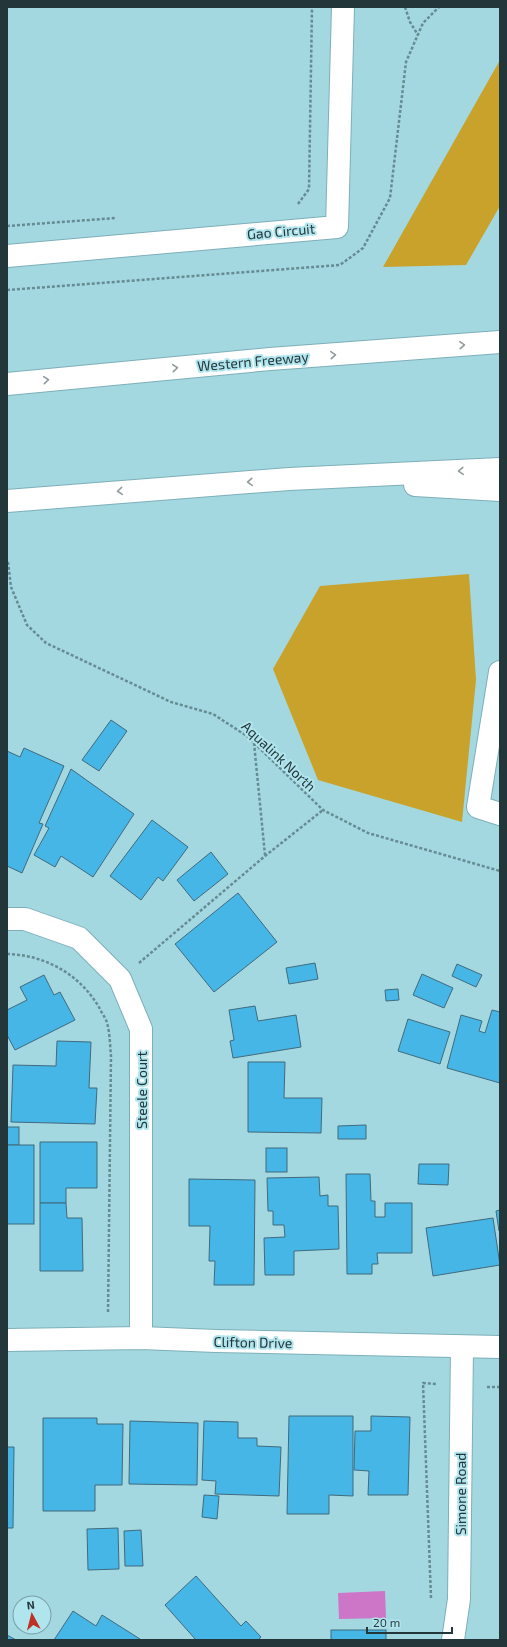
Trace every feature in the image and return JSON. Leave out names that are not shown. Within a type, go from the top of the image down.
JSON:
[{"type":"main road","name":"Gao Circuit","points":[[7,256],[337,226],[343,7]]},
{"type":"main road","name":"Western Freeway","points":[[7,384],[270,359],[500,342]]},
{"type":"main road","points":[[7,501],[289,479],[500,469]]},
{"type":"main road","points":[[289,479],[500,490]]},
{"type":"main road","points":[[500,672],[478,807],[500,814]]},
{"type":"main road","name":"Steele Court","points":[[7,919],[25,919],[79,938],[120,979],[141,1029],[140,1338]]},
{"type":"main road","name":"Clifton Drive","points":[[7,1340],[140,1338],[216,1342],[500,1347]]},
{"type":"main road","name":"Simone Road","points":[[453,1640],[459,1599],[462,1347]]},
{"type":"path","points":[[297,205],[310,189],[312,7]]},
{"type":"path","points":[[405,7],[410,22],[418,35]]},
{"type":"path","points":[[7,226],[117,218]]},
{"type":"path","name":"Aqualink North","points":[[8,562],[12,587],[27,625],[46,643],[171,702],[213,714],[247,736],[323,810],[368,833],[500,871]]},
{"type":"path","points":[[254,743],[265,856]]},
{"type":"path","points":[[120,979],[265,856],[323,810]]},
{"type":"path","points":[[7,954],[23,955],[48,962],[77,980],[94,999],[107,1022],[111,1056],[107,1338]]},
{"type":"shaded area","points":[[500,60],[500,206],[466,265],[383,267]]},
{"type":"shaded area","points":[[469,574],[476,680],[462,822],[318,780],[273,669],[320,586]]},
{"type":"shaded area","points":[[385,1591],[386,1618],[339,1619],[338,1593]]},
{"type":"building","points":[[111,720],[127,731],[99,771],[82,760]]},
{"type":"building","points":[[24,748],[64,766],[39,823],[43,824],[22,873],[7,866],[7,751],[20,757]]},
{"type":"building","points":[[71,769],[134,814],[93,877],[61,856],[55,867],[34,855],[49,828],[45,826]]},
{"type":"building","points":[[152,820],[188,847],[163,881],[158,877],[141,900],[110,876]]},
{"type":"building","points":[[211,852],[228,874],[194,901],[177,880]]},
{"type":"building","points":[[238,893],[277,942],[214,992],[175,944]]},
{"type":"building","points":[[315,963],[318,979],[289,984],[286,968]]},
{"type":"building","points":[[457,964],[482,975],[476,987],[452,976]]},
{"type":"building","points":[[422,974],[453,988],[444,1008],[413,995]]},
{"type":"building","points":[[44,975],[54,995],[60,992],[75,1020],[15,1050],[7,1035],[7,1010],[27,1000],[20,987]]},
{"type":"building","points":[[398,989],[399,1000],[386,1001],[385,990]]},
{"type":"building","points":[[255,1006],[258,1021],[296,1015],[301,1047],[233,1058],[230,1041],[234,1040],[229,1010]]},
{"type":"building","points":[[492,1010],[500,1012],[500,1083],[447,1068],[461,1015],[482,1021],[479,1031],[485,1033]]},
{"type":"building","points":[[408,1019],[450,1032],[440,1064],[398,1051]]},
{"type":"building","points":[[57,1041],[91,1042],[89,1088],[97,1088],[95,1124],[11,1122],[13,1065],[56,1066]]},
{"type":"building","points":[[248,1062],[285,1062],[284,1098],[322,1098],[321,1133],[248,1132]]},
{"type":"building","points":[[366,1125],[366,1139],[338,1139],[338,1126]]},
{"type":"building","points":[[7,1127],[19,1127],[19,1145],[7,1145]]},
{"type":"building","points":[[40,1142],[97,1142],[97,1188],[66,1188],[66,1203],[40,1203]]},
{"type":"building","points":[[7,1145],[34,1145],[34,1224],[7,1224]]},
{"type":"building","points":[[266,1148],[287,1148],[287,1172],[266,1172]]},
{"type":"building","points":[[419,1164],[449,1164],[448,1185],[418,1184]]},
{"type":"building","points":[[346,1174],[370,1174],[371,1201],[375,1201],[375,1217],[385,1217],[385,1203],[412,1203],[412,1253],[377,1253],[378,1264],[372,1264],[372,1274],[347,1274]]},
{"type":"building","points":[[319,1177],[320,1196],[328,1195],[328,1206],[338,1206],[339,1249],[294,1251],[294,1275],[265,1275],[264,1238],[285,1237],[284,1225],[273,1225],[273,1211],[268,1211],[267,1178]]},
{"type":"building","points":[[189,1179],[255,1180],[254,1285],[214,1285],[215,1261],[209,1261],[210,1226],[189,1226]]},
{"type":"building","points":[[40,1203],[66,1203],[67,1218],[82,1218],[83,1271],[40,1271]]},
{"type":"building","points":[[500,1210],[500,1231],[499,1231],[496,1211]]},
{"type":"building","points":[[493,1218],[500,1265],[433,1276],[426,1228]]},
{"type":"building","points":[[289,1416],[353,1416],[353,1496],[329,1495],[329,1514],[287,1514]]},
{"type":"building","points":[[371,1416],[410,1417],[408,1495],[368,1495],[369,1471],[354,1470],[355,1431],[371,1431]]},
{"type":"building","points":[[43,1418],[97,1418],[97,1424],[123,1424],[122,1485],[95,1485],[95,1511],[43,1511]]},
{"type":"building","points":[[130,1421],[198,1423],[197,1485],[129,1484]]},
{"type":"building","points":[[204,1421],[238,1422],[238,1438],[257,1438],[257,1446],[281,1447],[279,1496],[215,1494],[216,1481],[202,1480]]},
{"type":"building","points":[[7,1447],[14,1447],[13,1528],[7,1528]]},
{"type":"building","points":[[204,1495],[219,1496],[217,1519],[202,1517]]},
{"type":"building","points":[[118,1528],[119,1569],[88,1570],[87,1529]]},
{"type":"building","points":[[141,1530],[143,1566],[125,1566],[124,1531]]},
{"type":"building","points":[[196,1576],[241,1626],[246,1621],[261,1637],[258,1640],[196,1640],[165,1605]]},
{"type":"building","points":[[73,1611],[96,1626],[102,1615],[140,1639],[54,1640]]},
{"type":"building","points":[[331,1630],[386,1630],[386,1640],[331,1640]]},
{"type":"building","points":[[7,1635],[16,1640],[7,1640]]}]
